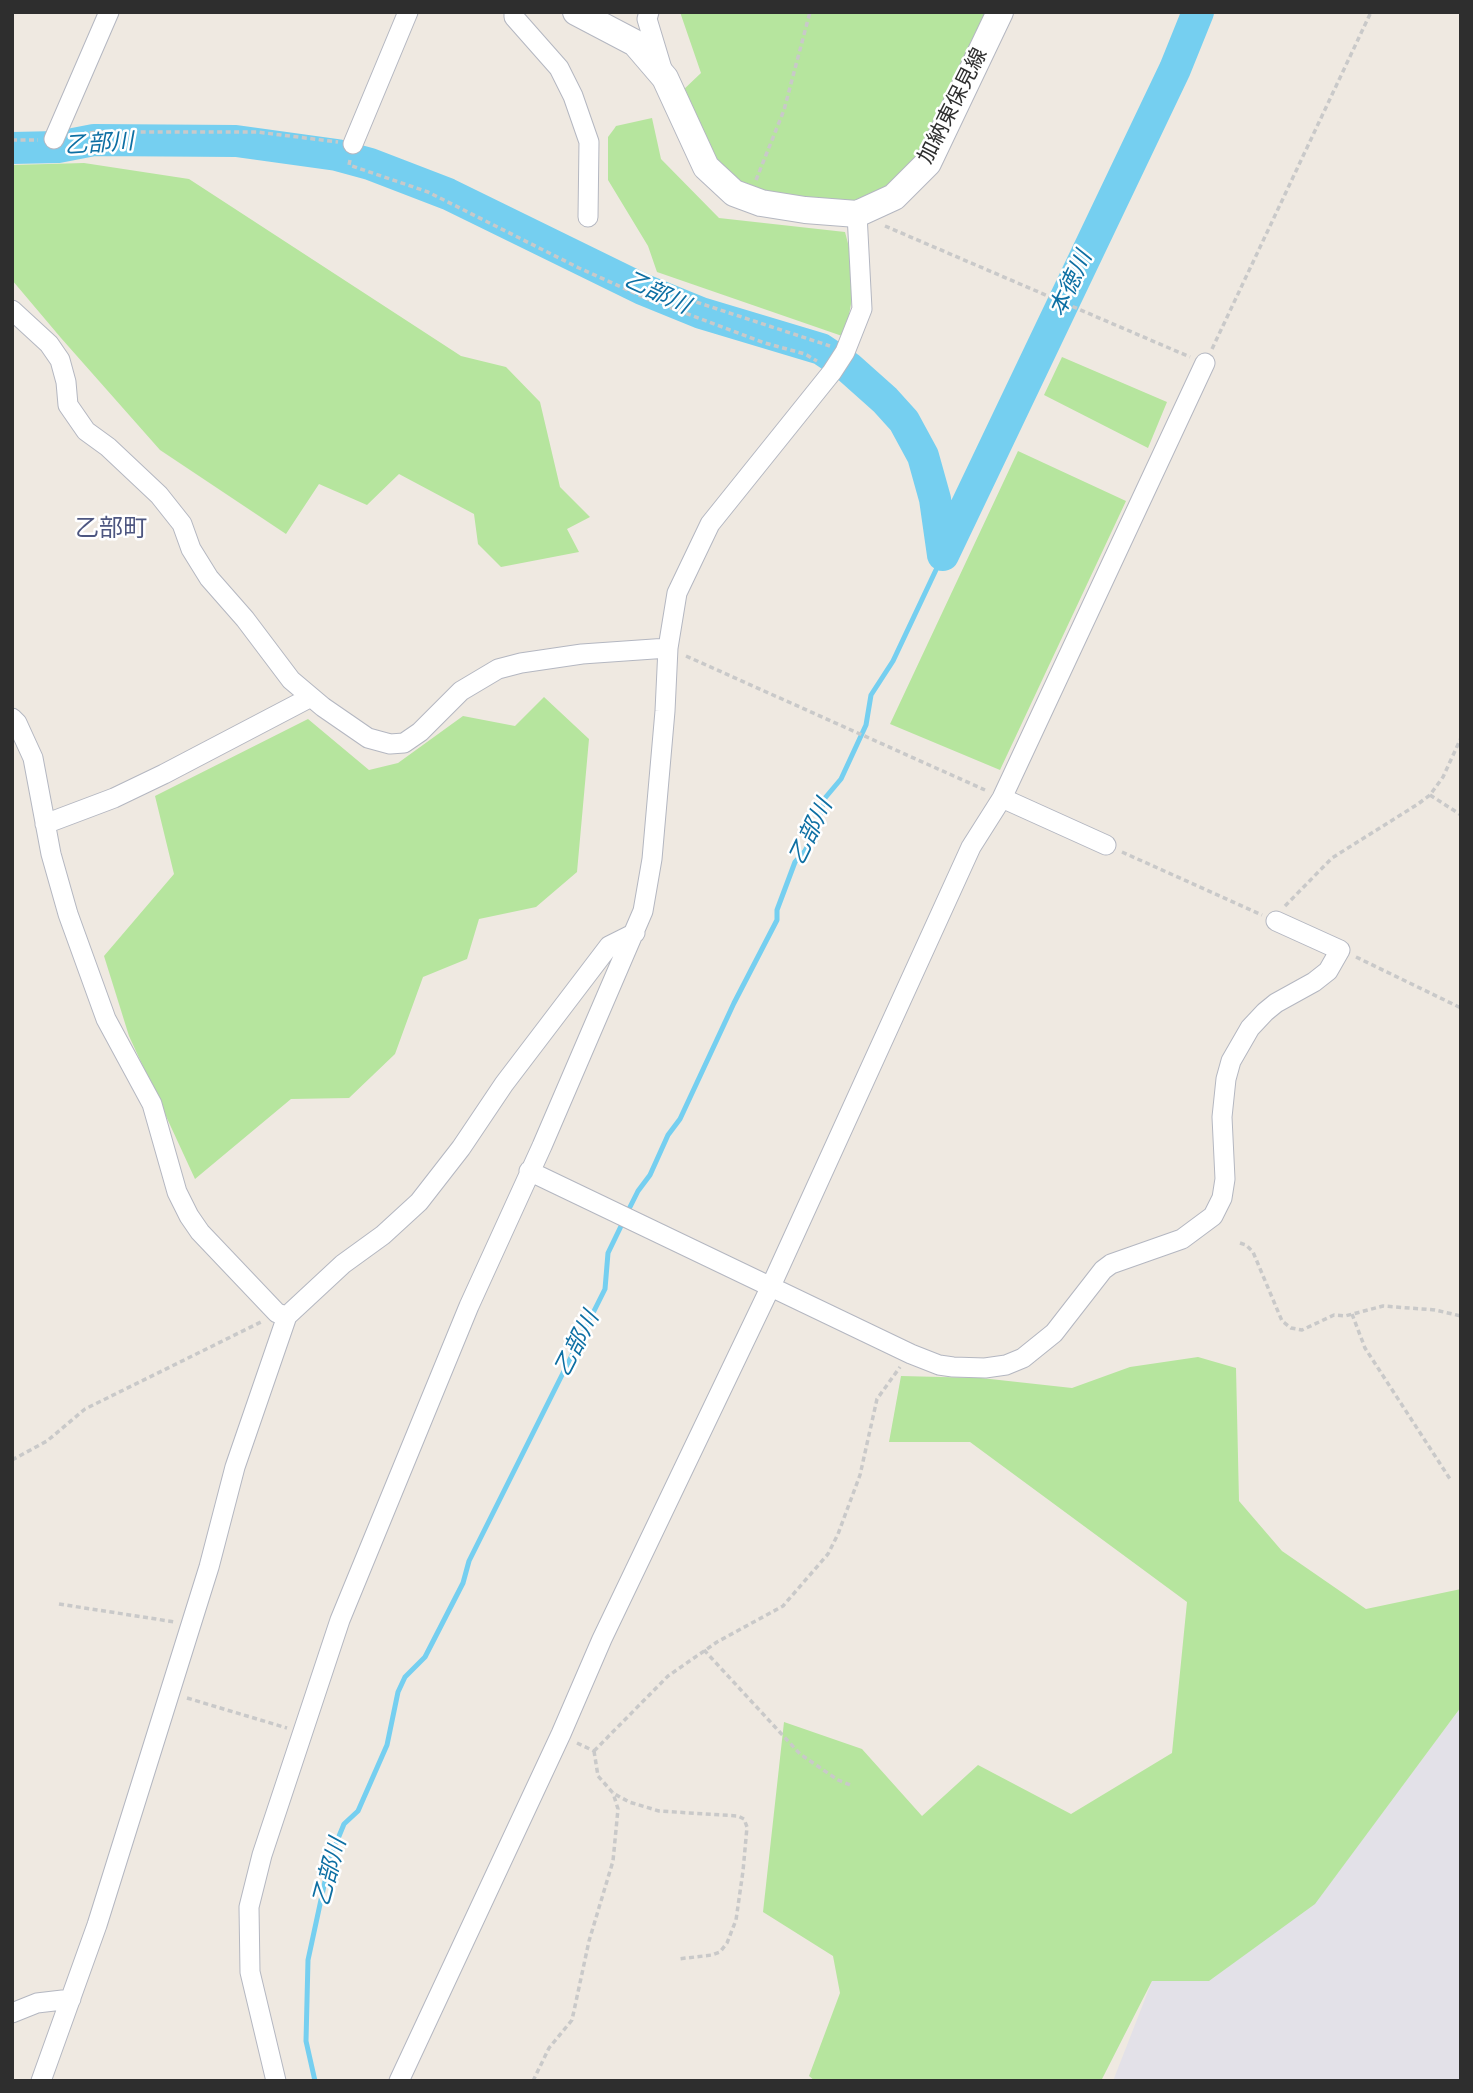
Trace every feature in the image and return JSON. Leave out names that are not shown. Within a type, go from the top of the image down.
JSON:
[{"type":"main road","name":"加納東保見線","points":[[576,12],[635,43],[665,78],[706,167],[734,193],[761,203],[857,214],[894,197],[928,163],[1000,12]]},
{"type":"street","points":[[54,139],[109,12]]},
{"type":"street","points":[[354,144],[408,12]]},
{"type":"street","points":[[514,12],[514,17],[559,68],[573,96],[589,142],[588,217]]},
{"type":"street","points":[[649,12],[647,19],[665,78]]},
{"type":"street","points":[[276,2081],[250,1972],[249,1907],[262,1855],[340,1620],[469,1306],[643,911],[652,859],[668,648],[677,593],[710,524],[832,373],[845,352],[862,309],[857,214]]},
{"type":"street","points":[[12,310],[49,344],[60,360],[68,405],[86,431],[108,447],[159,495],[182,524],[191,549],[209,578],[245,619],[291,681],[368,738],[390,744],[404,743],[420,732],[461,691],[498,669],[582,654],[668,648]]},
{"type":"street","points":[[399,2081],[561,1734],[602,1639],[771,1286],[971,847],[1002,798],[1205,363]]},
{"type":"street","points":[[45,824],[164,774],[312,697]]},
{"type":"street","points":[[12,718],[17,723],[33,758],[51,854],[68,914],[106,1019],[152,1104],[177,1192],[200,1232],[283,1314]]},
{"type":"street","points":[[1002,798],[1106,845]]},
{"type":"street","points":[[529,1171],[911,1354],[953,1367],[996,1366],[1023,1358],[1054,1333],[1102,1269],[1182,1239],[1213,1216],[1222,1198],[1225,1180],[1222,1116],[1231,1061],[1250,1028],[1265,1012],[1328,971],[1340,950],[1276,921]]},
{"type":"street","points":[[41,2081],[97,1925],[209,1567],[235,1466],[283,1314],[383,1235],[418,1202],[461,1148],[504,1084],[609,946],[635,933]]},
{"type":"street","points":[[12,2013],[37,2003],[71,1999]]},
{"type":"path","points":[[748,198],[784,110],[810,12]]},
{"type":"path","points":[[857,214],[1205,363],[1371,12]]},
{"type":"path","points":[[12,141],[54,139],[96,132],[234,131],[354,144]]},
{"type":"path","points":[[349,165],[428,192],[579,268],[650,300],[765,343],[804,354],[832,373]]},
{"type":"path","points":[[650,300],[657,285],[696,302],[845,352]]},
{"type":"path","points":[[668,648],[1002,798]]},
{"type":"path","points":[[1106,845],[1276,921],[1296,894],[1332,858],[1430,794],[1443,777],[1461,738]]},
{"type":"path","points":[[1430,794],[1461,815]]},
{"type":"path","points":[[1340,950],[1461,1008]]},
{"type":"path","points":[[1240,1243],[1247,1245],[1253,1252],[1282,1321],[1292,1328],[1302,1331],[1334,1315],[1345,1316],[1383,1306],[1435,1310],[1461,1316]]},
{"type":"path","points":[[12,1460],[47,1441],[85,1409],[205,1351],[232,1334],[283,1314]]},
{"type":"path","points":[[1352,1314],[1365,1348],[1450,1479]]},
{"type":"path","points":[[678,1959],[712,1955],[720,1952],[727,1943],[736,1920],[747,1827],[744,1819],[738,1816],[659,1811],[629,1801],[613,1793],[598,1776],[594,1751],[668,1676],[704,1650],[783,1606],[828,1554],[860,1475],[877,1399],[911,1354]]},
{"type":"path","points":[[59,1604],[190,1626]]},
{"type":"path","points":[[704,1650],[800,1754],[850,1785]]},
{"type":"path","points":[[171,1687],[185,1697],[276,1726],[303,1731]]},
{"type":"path","points":[[533,2081],[549,2048],[572,2020],[589,1941],[613,1861],[618,1809],[613,1793]]},
{"type":"shaded area","points":[[1461,1707],[1461,2081],[1113,2081],[1152,1981],[1209,1981],[1318,1899]]},
{"type":"green space","points":[[680,12],[988,12],[919,160],[887,188],[850,203],[804,203],[737,183],[716,163],[681,92],[701,73]]},
{"type":"green space","points":[[652,118],[661,159],[719,218],[845,232],[851,255],[851,304],[845,337],[657,272],[648,246],[608,180],[608,137],[616,126]]},
{"type":"green space","points":[[84,163],[189,179],[461,356],[506,367],[540,402],[560,487],[590,517],[567,529],[579,552],[501,567],[478,544],[474,514],[399,474],[367,505],[319,484],[286,534],[160,450],[12,280],[12,165]]},
{"type":"green space","points":[[1062,357],[1167,402],[1148,448],[1044,395]]},
{"type":"green space","points":[[1018,451],[1126,501],[1000,770],[890,724]]},
{"type":"green space","points":[[544,697],[589,739],[577,872],[536,907],[479,919],[467,959],[423,977],[395,1054],[349,1098],[291,1099],[195,1179],[129,1036],[104,956],[174,874],[155,796],[308,719],[369,770],[398,763],[463,716],[515,726]]},
{"type":"green space","points":[[1198,1357],[1236,1368],[1239,1501],[1282,1551],[1366,1609],[1461,1589],[1461,1707],[1315,1904],[1209,1981],[1152,1981],[1101,2081],[815,2081],[809,2076],[840,1993],[833,1956],[763,1912],[784,1722],[862,1749],[922,1816],[978,1765],[1071,1814],[1172,1753],[1187,1602],[970,1442],[889,1442],[901,1376],[981,1378],[1072,1388],[1130,1367]]},
{"type":"waterway","name":"本徳川","points":[[943,555],[1175,69],[1198,12]]},
{"type":"waterway","name":"乙部川","points":[[12,148],[58,147],[94,140],[236,141],[337,155],[370,164],[448,194],[642,289],[701,313],[821,349],[848,367],[904,421],[923,456],[935,499],[943,555]]},
{"type":"waterway","name":"乙部川","points":[[627,1213],[650,1175],[668,1135],[680,1119],[734,1003],[777,920],[777,910],[795,862],[805,851],[816,830],[825,798],[841,779],[866,725],[871,695],[893,661],[943,555]]},
{"type":"waterway","name":"乙部川","points":[[315,2081],[306,2041],[308,1960],[330,1858],[344,1824],[358,1811],[387,1745],[398,1692],[405,1677],[425,1657],[463,1583],[469,1561],[605,1289],[608,1253],[623,1222]]},
{"type":"district","name":"乙部町","points":[[111,529]]}]
